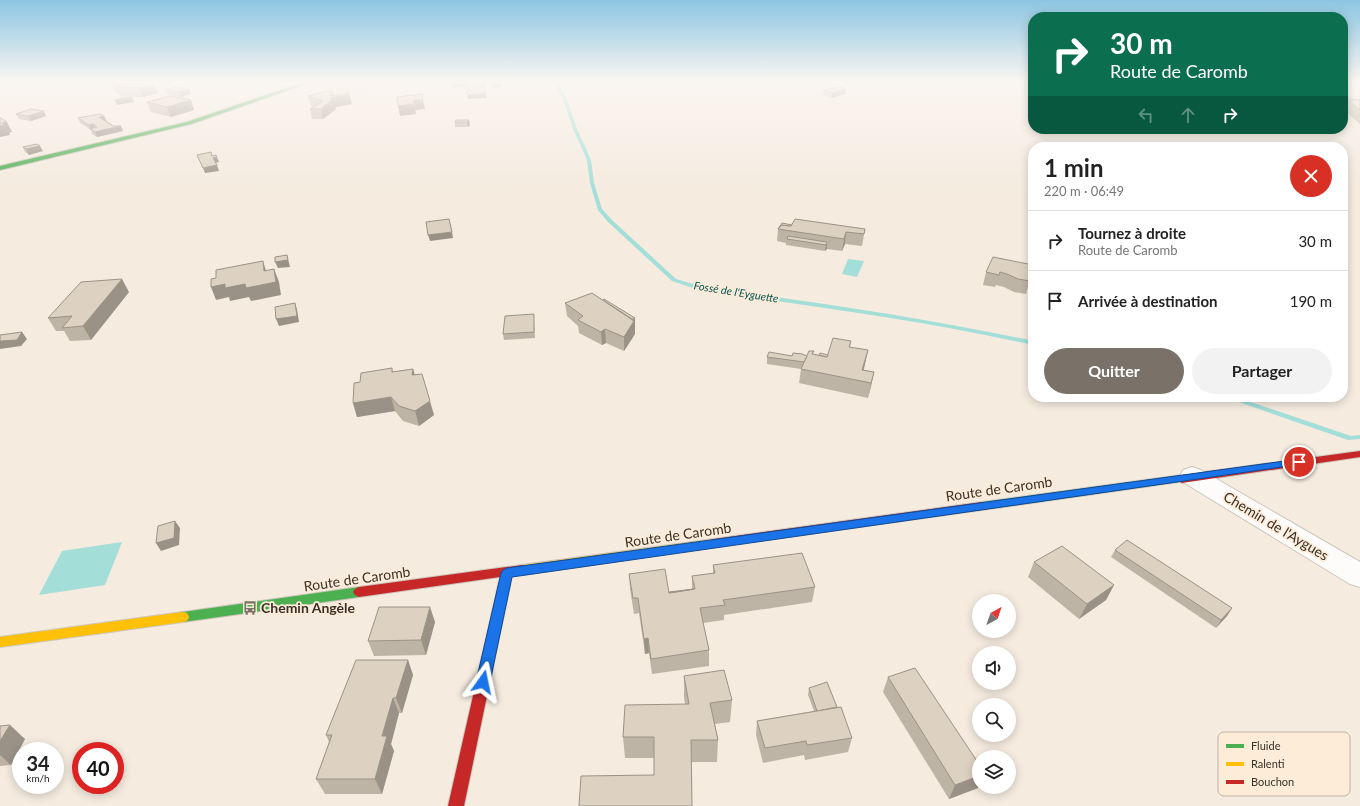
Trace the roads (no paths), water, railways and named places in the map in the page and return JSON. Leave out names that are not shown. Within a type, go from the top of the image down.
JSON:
[{"type":"main road","points":[[0,168],[202,119]]},
{"type":"main road","name":"Route de Caromb","points":[[0,642],[507,573],[1192,476],[1360,454]]},
{"type":"main road","points":[[456,806],[507,573]]},
{"type":"street","name":"Chemin de l'Aygues","points":[[1192,476],[1360,576]]},
{"type":"water","points":[[848,259],[864,261],[857,277],[842,274]]},
{"type":"water","points":[[122,542],[105,585],[39,595],[62,551]]},
{"type":"waterway","name":"Fossé de l'Eyguette","points":[[572,119],[589,160],[592,183],[600,209],[610,221],[674,280],[699,288],[908,318],[1028,342]]},
{"type":"waterway","name":"Fossé de l'Eyguette","points":[[1244,402],[1351,438],[1360,437]]},
{"type":"place","name":"Chemin Angèle","points":[[250,608]]}]
